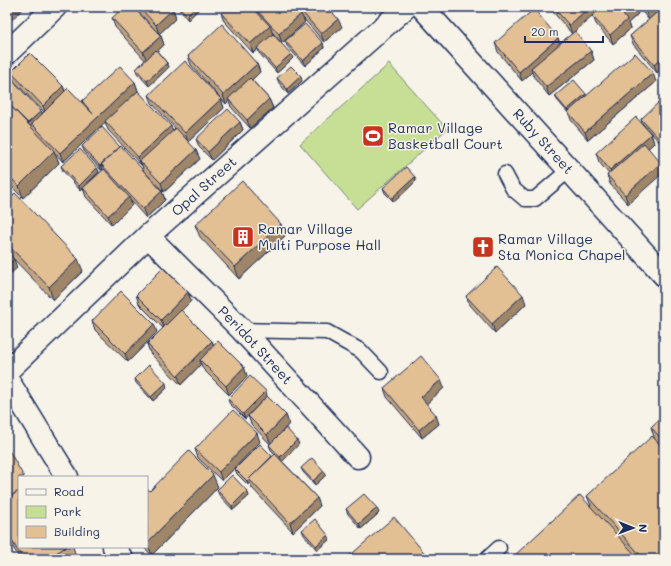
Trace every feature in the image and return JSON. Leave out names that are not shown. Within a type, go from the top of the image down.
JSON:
[{"type":"street","points":[[7,52],[55,7]]},
{"type":"street","name":"Opal Street","points":[[7,371],[148,236],[406,7]]},
{"type":"street","name":"Ruby Street","points":[[422,7],[664,275]]},
{"type":"street","name":"Peridot Street","points":[[148,236],[242,330],[358,457]]},
{"type":"street","points":[[7,379],[66,476]]},
{"type":"street","points":[[115,548],[122,559]]},
{"type":"lane","points":[[505,174],[513,189],[525,199],[535,199],[569,170]]},
{"type":"lane","points":[[242,330],[327,332],[361,351],[381,372]]},
{"type":"lane","points":[[487,559],[499,548]]},
{"type":"green space","name":"Ramar Village Basketball Court","points":[[389,64],[447,129],[357,209],[300,144]]},
{"type":"building","points":[[7,7],[13,7],[7,12]]},
{"type":"building","points":[[124,7],[133,7],[161,36],[143,52],[112,18]]},
{"type":"building","points":[[139,7],[171,7],[173,9],[156,25]]},
{"type":"building","points":[[179,7],[195,7],[187,15]]},
{"type":"building","points":[[227,7],[252,7],[270,26],[250,44],[221,13]]},
{"type":"building","points":[[254,7],[295,7],[301,14],[279,34]]},
{"type":"building","points":[[298,7],[328,7],[338,19],[321,34]]},
{"type":"building","points":[[553,7],[590,7],[569,25]]},
{"type":"building","points":[[602,7],[633,7],[623,15],[627,20],[610,35],[592,16]]},
{"type":"building","points":[[642,7],[652,7],[646,12]]},
{"type":"building","points":[[663,7],[664,56],[654,65],[630,36]]},
{"type":"building","points":[[534,9],[558,38],[519,72],[495,43]]},
{"type":"building","points":[[222,24],[257,64],[223,95],[188,56]]},
{"type":"building","points":[[305,24],[323,43],[303,61],[285,41]]},
{"type":"building","points":[[575,31],[591,51],[546,87],[531,68]]},
{"type":"building","points":[[273,34],[291,54],[275,68],[257,48]]},
{"type":"building","points":[[156,50],[167,63],[147,81],[136,69]]},
{"type":"building","points":[[30,53],[63,86],[43,106],[11,72]]},
{"type":"building","points":[[635,53],[653,73],[585,132],[568,112]]},
{"type":"building","points":[[185,61],[221,99],[185,133],[149,95]]},
{"type":"building","points":[[120,66],[135,82],[60,153],[32,124],[68,88],[93,114],[82,101]]},
{"type":"building","points":[[291,66],[301,76],[287,89],[277,78]]},
{"type":"building","points":[[250,78],[269,99],[247,120],[228,99]]},
{"type":"building","points":[[574,80],[586,94],[567,110],[555,96]]},
{"type":"building","points":[[13,81],[41,111],[28,123],[7,102],[7,87]]},
{"type":"building","points":[[138,91],[171,126],[138,157],[105,121]]},
{"type":"building","points":[[7,102],[54,151],[19,186],[7,174]]},
{"type":"building","points":[[658,103],[664,110],[664,136],[660,140],[641,119]]},
{"type":"building","points":[[228,109],[240,122],[208,152],[196,139]]},
{"type":"building","points":[[636,117],[651,134],[610,170],[596,153]]},
{"type":"building","points":[[102,127],[120,147],[100,166],[82,146]]},
{"type":"building","points":[[176,128],[196,150],[161,183],[140,161]]},
{"type":"building","points":[[644,143],[661,163],[625,195],[607,175]]},
{"type":"building","points":[[121,146],[162,191],[143,209],[101,164]]},
{"type":"building","points":[[80,149],[97,168],[79,186],[61,166]]},
{"type":"building","points":[[406,167],[415,177],[392,198],[383,188]]},
{"type":"building","points":[[104,169],[129,197],[108,216],[83,188]]},
{"type":"building","name":"Ramar Village Multi Purpose Hall","points":[[242,181],[281,224],[235,267],[195,225]]},
{"type":"building","points":[[15,193],[78,259],[49,287],[7,244],[7,201]]},
{"type":"building","points":[[7,253],[14,259],[7,266]]},
{"type":"building","points":[[497,267],[523,295],[492,324],[466,296]]},
{"type":"building","points":[[163,268],[188,292],[161,320],[136,295]]},
{"type":"building","points":[[121,291],[154,324],[125,354],[92,321]]},
{"type":"building","points":[[181,310],[212,341],[178,376],[147,344]]},
{"type":"building","points":[[218,341],[244,367],[226,386],[200,360]]},
{"type":"building","points":[[421,356],[441,380],[421,397],[436,415],[419,430],[384,388]]},
{"type":"building","points":[[149,365],[166,383],[151,397],[135,379]]},
{"type":"building","points":[[250,376],[266,391],[243,414],[228,399]]},
{"type":"building","points":[[267,396],[286,415],[267,435],[248,416]]},
{"type":"building","points":[[233,410],[257,433],[219,472],[195,449]]},
{"type":"building","points":[[664,415],[664,442],[651,427]]},
{"type":"building","points":[[286,428],[297,440],[280,457],[269,445]]},
{"type":"building","points":[[652,436],[664,449],[664,559],[644,559],[587,496]]},
{"type":"building","points":[[260,444],[272,456],[247,481],[235,469]]},
{"type":"building","points":[[7,447],[23,476],[18,476],[18,492],[7,498]]},
{"type":"building","points":[[189,451],[213,475],[148,542],[148,489],[150,491]]},
{"type":"building","points":[[275,454],[317,498],[290,523],[249,479]]},
{"type":"building","points":[[312,458],[324,471],[313,481],[301,468]]},
{"type":"building","points":[[232,475],[247,491],[232,506],[217,490]]},
{"type":"building","points":[[18,492],[18,548],[64,548],[46,559],[23,559],[7,533],[7,498]]},
{"type":"building","points":[[364,494],[377,508],[359,524],[346,509]]},
{"type":"building","points":[[580,495],[639,559],[518,559],[514,556]]},
{"type":"building","points":[[394,517],[428,557],[426,559],[346,559]]},
{"type":"building","points":[[315,519],[328,535],[316,546],[302,530]]},
{"type":"place","name":"Ramar Village Basketball Court","points":[[373,136]]},
{"type":"place","name":"Ramar Village Multi Purpose Hall","points":[[243,237]]},
{"type":"place","name":"Ramar Village Sta Monica Chapel","points":[[483,247]]}]
